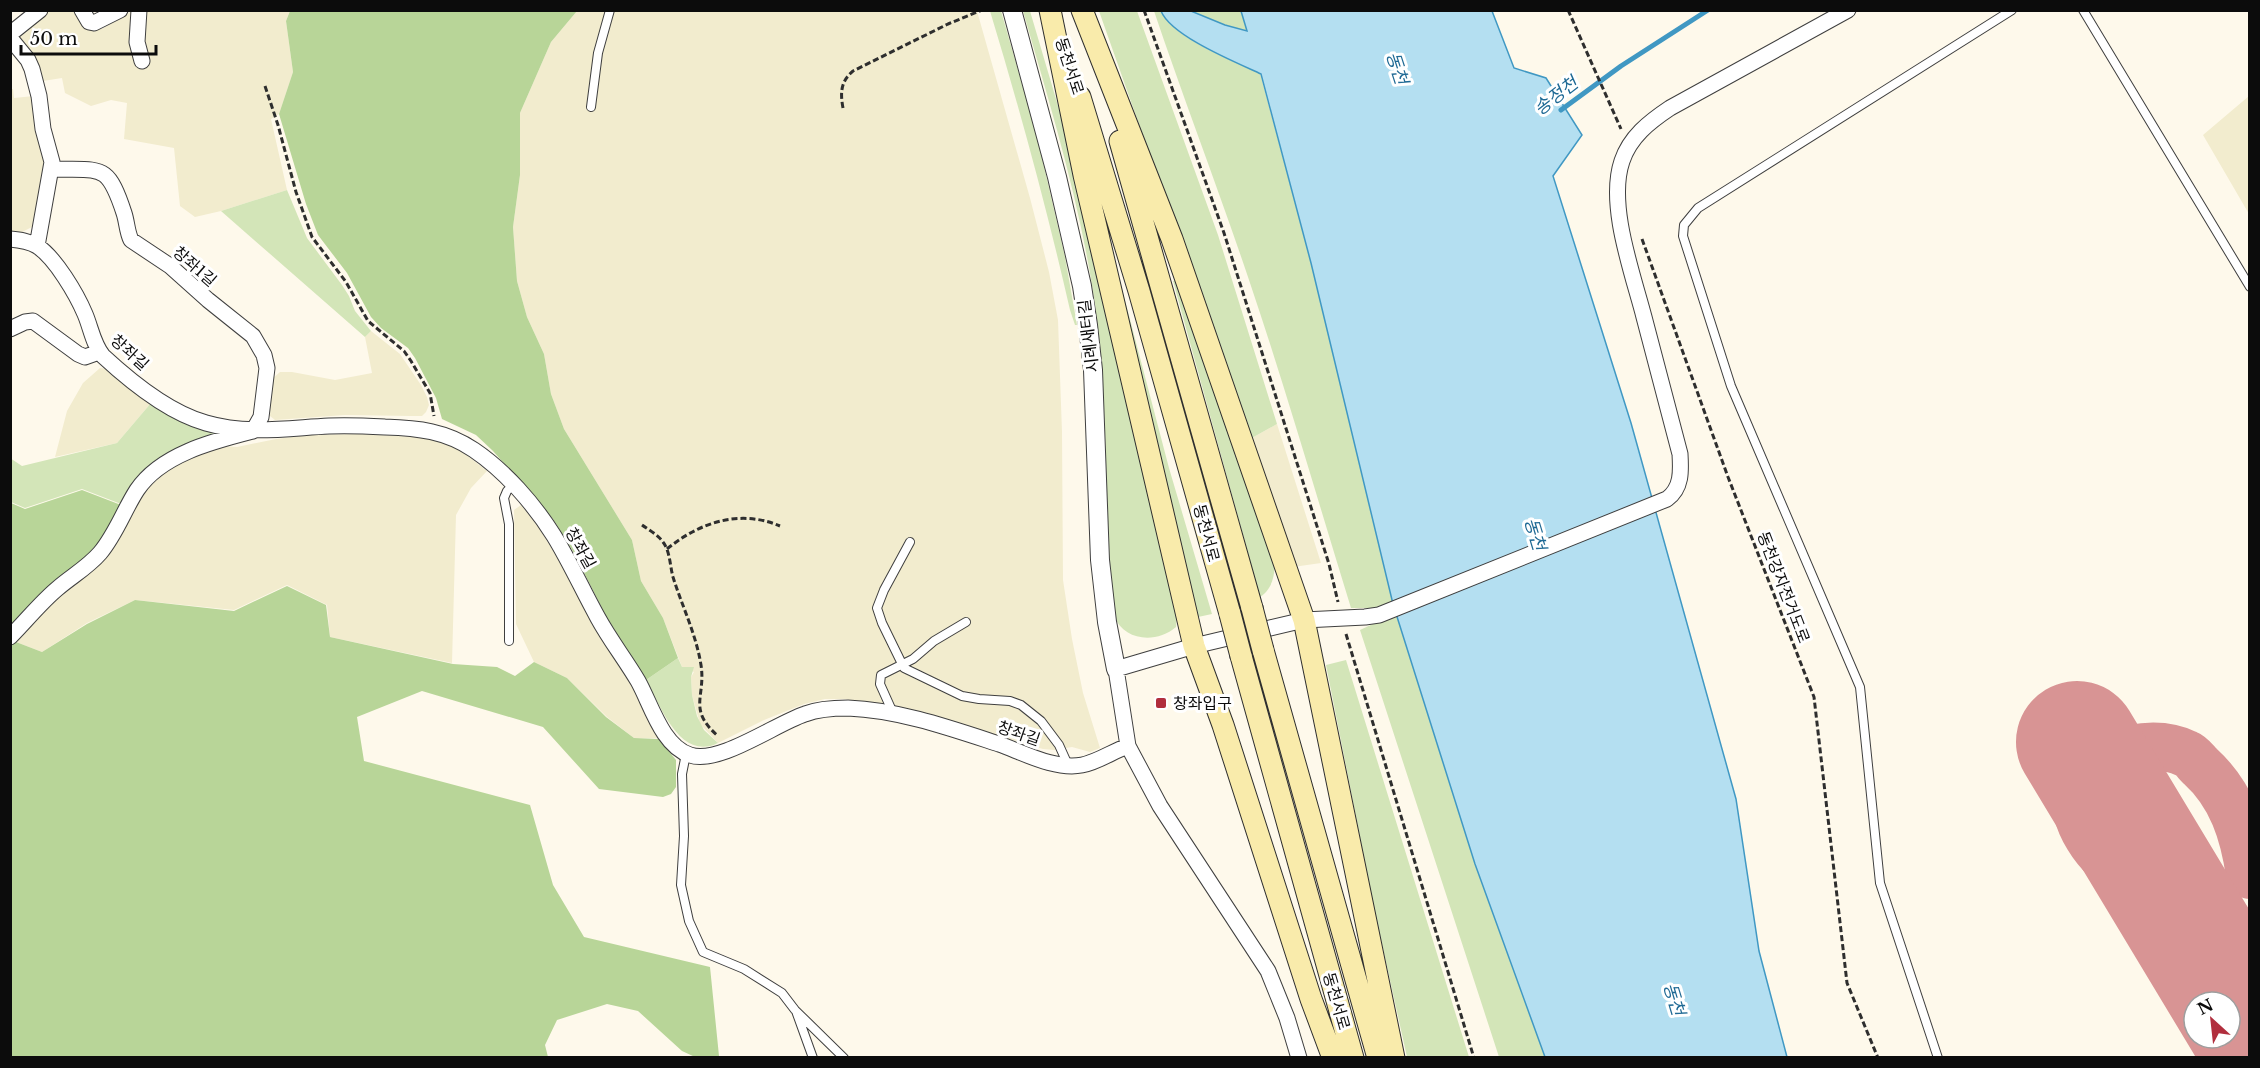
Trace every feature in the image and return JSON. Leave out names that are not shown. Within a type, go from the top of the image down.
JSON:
[{"type":"main road","name":"동천서로","points":[[1051,10],[1139,291],[1353,1058]]},
{"type":"main road","points":[[1051,10],[1084,175],[1194,646],[1223,725],[1311,999],[1333,1058]]},
{"type":"main road","name":"동천서로","points":[[1081,10],[1159,273],[1378,1058]]},
{"type":"main road","points":[[1081,10],[1172,239],[1304,620],[1394,1058]]},
{"type":"street","points":[[10,239],[22,240],[37,246],[52,170],[51,154],[43,129],[39,96],[32,69],[10,36],[40,10]]},
{"type":"street","points":[[82,10],[89,22],[94,23],[120,10]]},
{"type":"street","points":[[139,10],[137,42],[142,61]]},
{"type":"street","name":"시례새터길","points":[[1012,10],[1054,166],[1082,286],[1093,370],[1100,560],[1107,622],[1116,669]]},
{"type":"street","points":[[1299,1058],[1287,1018],[1268,971],[1161,806],[1128,746],[1116,669],[1194,646],[1304,620],[1365,617],[1394,610],[1667,499],[1677,489],[1680,454],[1618,209],[1618,177],[1627,142],[1670,108],[1848,10]]},
{"type":"street","name":"창좌1길","points":[[52,170],[90,170],[105,174],[112,183],[131,240],[170,266],[253,336],[264,355],[267,368],[261,417],[253,431]]},
{"type":"street","name":"창좌길","points":[[37,246],[51,259],[74,293],[99,352],[106,360],[175,411],[214,425],[253,431],[332,426],[399,427],[433,431],[448,435],[475,450],[513,485],[554,536],[599,620],[639,684],[659,722],[675,746],[686,754],[709,757],[807,713],[846,708],[893,714],[957,731],[1043,760],[1068,765],[1091,762],[1128,746]]},
{"type":"street","points":[[10,329],[26,321],[33,321],[78,354],[85,357],[99,352]]},
{"type":"street","points":[[10,637],[58,589],[100,553],[112,537],[138,488],[147,477],[160,467],[188,453],[253,431]]},
{"type":"lane","points":[[591,107],[598,53],[610,10]]},
{"type":"lane","points":[[1938,1058],[1880,883],[1860,687],[1731,386],[1683,236],[1684,225],[1698,208],[2012,10]]},
{"type":"lane","points":[[2083,10],[2250,287]]},
{"type":"lane","points":[[509,641],[509,524],[504,498],[513,485]]},
{"type":"lane","points":[[910,542],[877,608],[878,615],[902,664],[910,672],[962,696],[1010,701],[1021,705],[1047,729],[1059,745],[1068,765]]},
{"type":"lane","points":[[893,714],[880,679],[885,672],[914,659],[934,641],[966,622]]},
{"type":"lane","points":[[686,754],[682,774],[684,836],[681,885],[689,921],[703,952],[744,969],[782,993],[795,1010],[844,1058]]},
{"type":"lane","points":[[795,1010],[813,1058]]},
{"type":"path","points":[[843,108],[840,95],[842,86],[846,77],[853,71],[982,10]]},
{"type":"path","points":[[1144,10],[1224,233],[1329,564],[1351,655],[1474,1058]]},
{"type":"path","points":[[1568,10],[1627,142]]},
{"type":"path","points":[[264,86],[312,237],[346,282],[368,321],[404,351],[419,373],[433,401],[433,431]]},
{"type":"path","name":"동천강자전거도로","points":[[1641,236],[1728,477],[1814,698],[1847,983],[1878,1058]]},
{"type":"path","points":[[667,549],[699,530],[730,519],[754,518],[780,526]]},
{"type":"path","points":[[642,525],[659,538],[667,549],[673,577],[691,627],[701,664],[699,700],[701,716],[705,724],[723,741],[728,750]]},
{"type":"shaded area","points":[[48,11],[76,11],[90,29],[102,29],[132,11],[290,11],[286,21],[293,72],[279,114],[271,119],[287,190],[195,217],[180,206],[174,148],[124,139],[127,103],[111,100],[91,106],[65,93],[62,78],[43,81],[32,54],[18,36]]},
{"type":"shaded area","points":[[577,11],[977,11],[1030,198],[1049,272],[1058,320],[1062,432],[1063,580],[1083,693],[1100,748],[1090,752],[1072,747],[1043,749],[909,709],[845,699],[825,699],[804,704],[764,720],[718,743],[700,724],[692,695],[691,677],[694,672],[682,667],[663,618],[641,581],[632,540],[564,429],[551,394],[544,354],[527,317],[517,281],[513,227],[520,175],[520,113],[551,42]]},
{"type":"shaded area","points":[[10,89],[13,89],[14,98],[34,96],[47,167],[37,221],[32,227],[22,232],[11,234]]},
{"type":"shaded area","points":[[2249,96],[2249,214],[2203,135]]},
{"type":"shaded area","points":[[371,331],[400,354],[421,385],[429,405],[422,416],[345,415],[275,420],[270,416],[271,380],[280,372],[335,380],[372,373],[365,337]]},
{"type":"shaded area","points":[[100,368],[108,369],[151,403],[117,443],[55,457],[67,411],[83,383]]},
{"type":"shaded area","points":[[1277,424],[1321,563],[1293,567],[1250,439]]},
{"type":"shaded area","points":[[361,434],[434,438],[460,450],[487,471],[471,488],[456,515],[452,663],[330,637],[327,605],[287,585],[234,610],[135,600],[87,623],[42,652],[16,642],[131,512],[155,478],[180,461],[220,446],[237,447],[307,435]]},
{"type":"shaded area","points":[[521,505],[539,528],[558,559],[592,623],[633,688],[658,738],[634,738],[607,717],[567,678],[534,662],[516,624],[514,510]]},
{"type":"green space","points":[[290,11],[577,11],[551,42],[520,113],[520,175],[513,227],[517,281],[527,317],[544,354],[551,394],[564,429],[632,540],[641,581],[663,618],[678,658],[646,680],[606,616],[574,553],[553,519],[476,435],[442,419],[436,398],[415,358],[408,348],[381,328],[371,317],[347,273],[318,235],[306,204],[279,114],[293,72],[286,21]]},
{"type":"green space","points":[[990,11],[1001,11],[1037,136],[1065,257],[1077,325],[1075,325],[1070,310],[1033,160]]},
{"type":"green space","points":[[1023,11],[1030,11],[1069,143],[1177,617],[1176,627],[1150,638],[1125,631],[1114,616],[1101,357],[1097,320],[1076,203]]},
{"type":"green space","points":[[1099,11],[1137,11],[1218,235],[1277,424],[1250,439]]},
{"type":"green space","points":[[1154,11],[1161,11],[1167,21],[1177,30],[1205,48],[1260,73],[1311,263],[1393,604],[1475,864],[1545,1057],[1499,1057],[1360,630],[1377,622],[1391,604],[1373,608],[1351,608],[1262,318]]},
{"type":"green space","points":[[1191,11],[1241,11],[1247,31],[1225,25]]},
{"type":"green space","points":[[287,190],[307,238],[342,285],[355,311],[371,331],[365,337],[221,211]]},
{"type":"green space","points":[[1111,247],[1169,468],[1212,614],[1198,617]]},
{"type":"green space","points":[[1177,280],[1275,564],[1272,583],[1260,597],[1173,281]]},
{"type":"green space","points":[[151,403],[175,419],[217,434],[181,449],[121,504],[82,489],[25,508],[11,502],[10,458],[22,466],[117,443]]},
{"type":"green space","points":[[82,490],[121,505],[97,549],[11,628],[11,503],[25,509]]},
{"type":"green space","points":[[287,586],[326,605],[330,637],[453,664],[497,667],[515,676],[534,662],[567,678],[606,717],[634,738],[659,739],[676,760],[676,787],[671,794],[663,797],[599,789],[543,727],[422,691],[357,717],[364,761],[530,805],[553,885],[584,937],[710,967],[719,1056],[695,1057],[682,1051],[638,1011],[607,1004],[557,1020],[545,1045],[548,1057],[11,1057],[10,637],[16,642],[42,652],[87,624],[135,600],[234,611]]},
{"type":"green space","points":[[678,658],[682,667],[694,667],[691,677],[692,695],[697,716],[704,730],[718,743],[705,747],[693,745],[682,738],[665,716],[646,680]]},
{"type":"green space","points":[[1346,660],[1469,1057],[1407,1057],[1374,908],[1326,665]]},
{"type":"water","name":"동천","points":[[1161,11],[1191,11],[1247,31],[1241,11],[1492,11],[1514,68],[1546,78],[1582,135],[1553,176],[1631,423],[1736,799],[1759,951],[1787,1057],[1545,1057],[1475,864],[1393,604],[1311,263],[1261,74],[1190,39],[1177,30]]},
{"type":"waterway","name":"송정천","points":[[1561,110],[1621,66],[1708,10]]},
{"type":"taxiway","points":[[2216,973],[2161,908],[2094,847],[2077,812],[2076,792],[2079,784],[2095,765],[2119,752],[2161,747],[2175,749],[2189,755],[2211,777],[2228,802],[2240,830],[2250,875]]},
{"type":"runway","points":[[2077,742],[2250,1029]]},
{"type":"place","name":"창좌입구","points":[[1161,703]]}]
